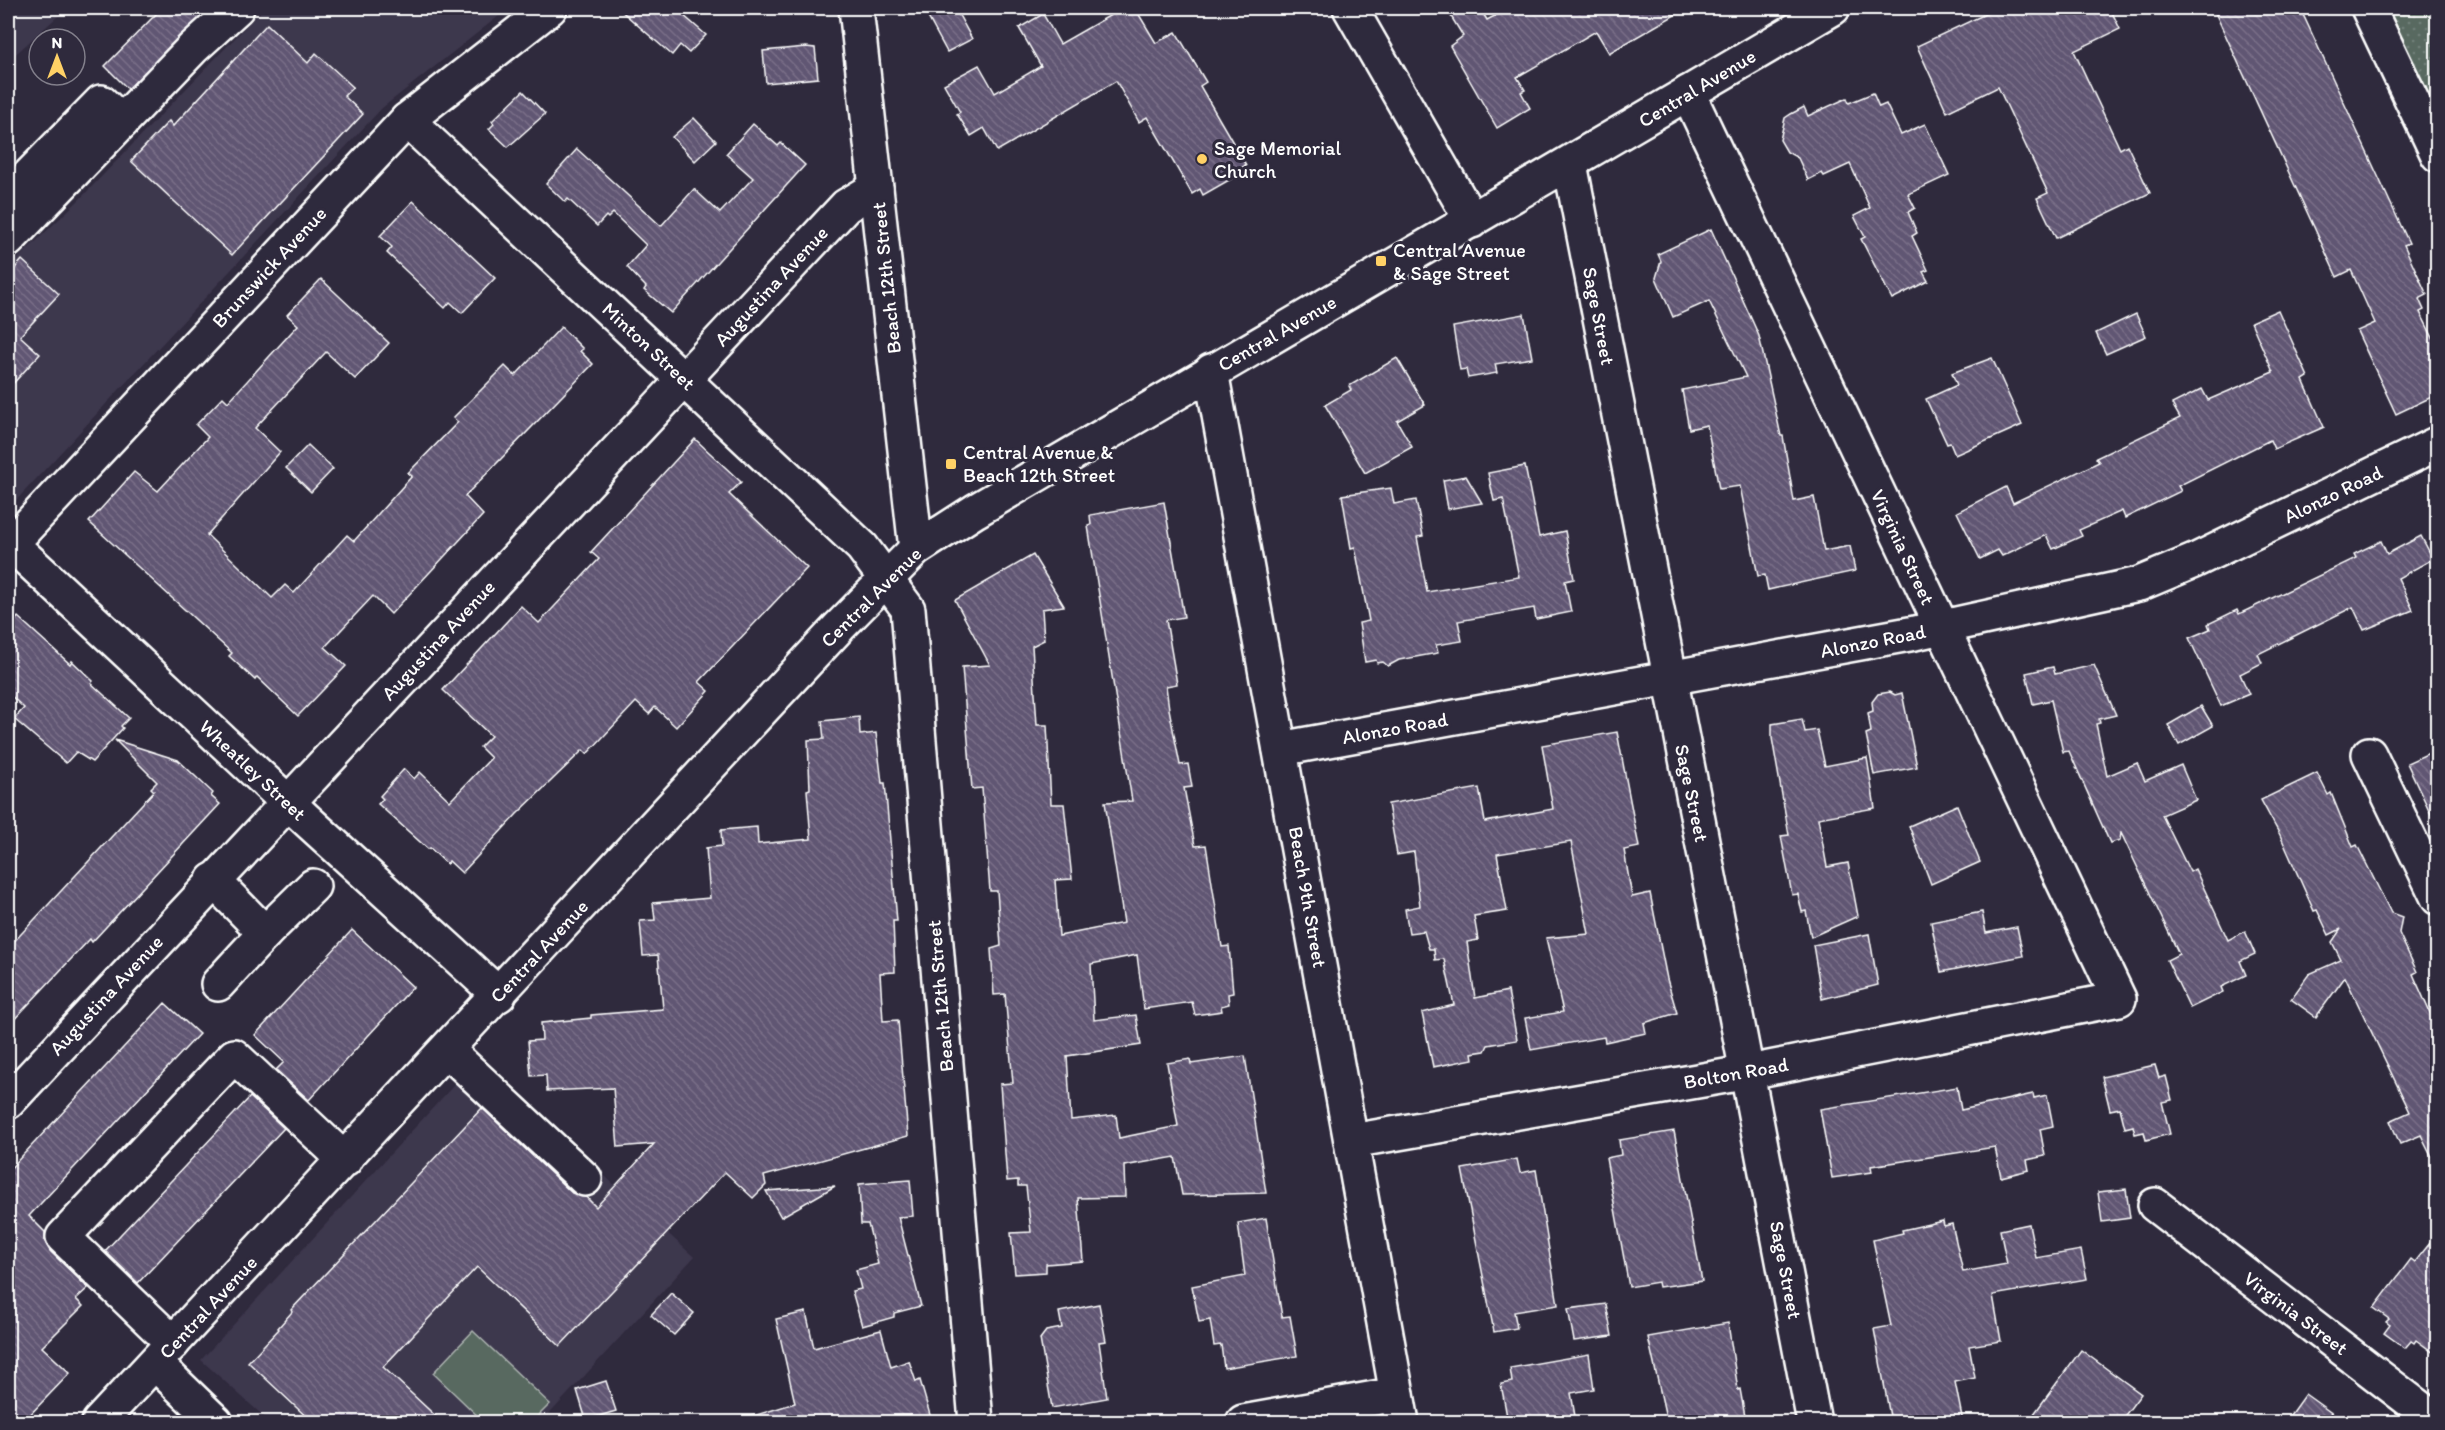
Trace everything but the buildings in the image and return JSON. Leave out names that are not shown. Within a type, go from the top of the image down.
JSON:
[{"type":"street","points":[[8,240],[193,48],[237,8]]},
{"type":"street","name":"Brunswick Avenue","points":[[9,545],[407,120],[550,8]]},
{"type":"street","name":"Beach 12th Street","points":[[856,8],[916,549]]},
{"type":"street","points":[[1350,8],[1472,221]]},
{"type":"street","name":"Central Avenue","points":[[99,1422],[885,578],[916,549],[1210,371],[1570,164],[1833,8]]},
{"type":"street","points":[[2368,8],[2438,155]]},
{"type":"street","name":"Virginia Street","points":[[1688,93],[2119,999]]},
{"type":"street","points":[[8,197],[101,102],[122,122]]},
{"type":"street","name":"Minton Street","points":[[407,120],[862,547],[885,578]]},
{"type":"street","name":"Sage Street","points":[[1570,164],[1668,679],[1749,1072],[1814,1422]]},
{"type":"street","name":"Augustina Avenue","points":[[8,1102],[213,880],[846,206],[876,188]]},
{"type":"street","name":"Beach 9th Street","points":[[1210,371],[1400,1408]]},
{"type":"street","name":"Alonzo Road","points":[[1281,749],[1941,628],[2139,584],[2194,561],[2438,443]]},
{"type":"street","name":"Wheatley Street","points":[[9,545],[499,994]]},
{"type":"street","name":"Beach 12th Street","points":[[885,578],[908,609],[976,1422]]},
{"type":"street","points":[[2369,754],[2437,896]]},
{"type":"street","points":[[213,880],[265,933]]},
{"type":"street","points":[[218,984],[313,885]]},
{"type":"street","name":"Bolton Road","points":[[1352,1141],[1749,1072],[2119,999]]},
{"type":"street","points":[[447,1050],[585,1179]]},
{"type":"street","points":[[216,1422],[164,1353],[63,1237],[234,1056],[345,1160]]},
{"type":"street","name":"Virginia Street","points":[[2155,1205],[2438,1422]]},
{"type":"street","points":[[1244,1422],[1400,1408]]},
{"type":"shaded area","points":[[8,8],[67,8],[46,27],[27,27],[27,44],[8,61]]},
{"type":"shaded area","points":[[264,8],[509,8],[382,108],[8,509],[8,268],[77,202]]},
{"type":"shaded area","points":[[477,1060],[694,1257],[542,1422],[270,1422],[201,1360]]},
{"type":"green space","points":[[2373,8],[2437,8],[2437,144]]},
{"type":"green space","points":[[473,1331],[550,1404],[532,1422],[484,1422],[433,1373]]},
{"type":"place","name":"Sage Memorial Church","points":[[1202,159]]},
{"type":"place","name":"Central Avenue & Sage Street","points":[[1381,261]]},
{"type":"place","name":"Central Avenue & Beach 12th Street","points":[[951,464]]}]
